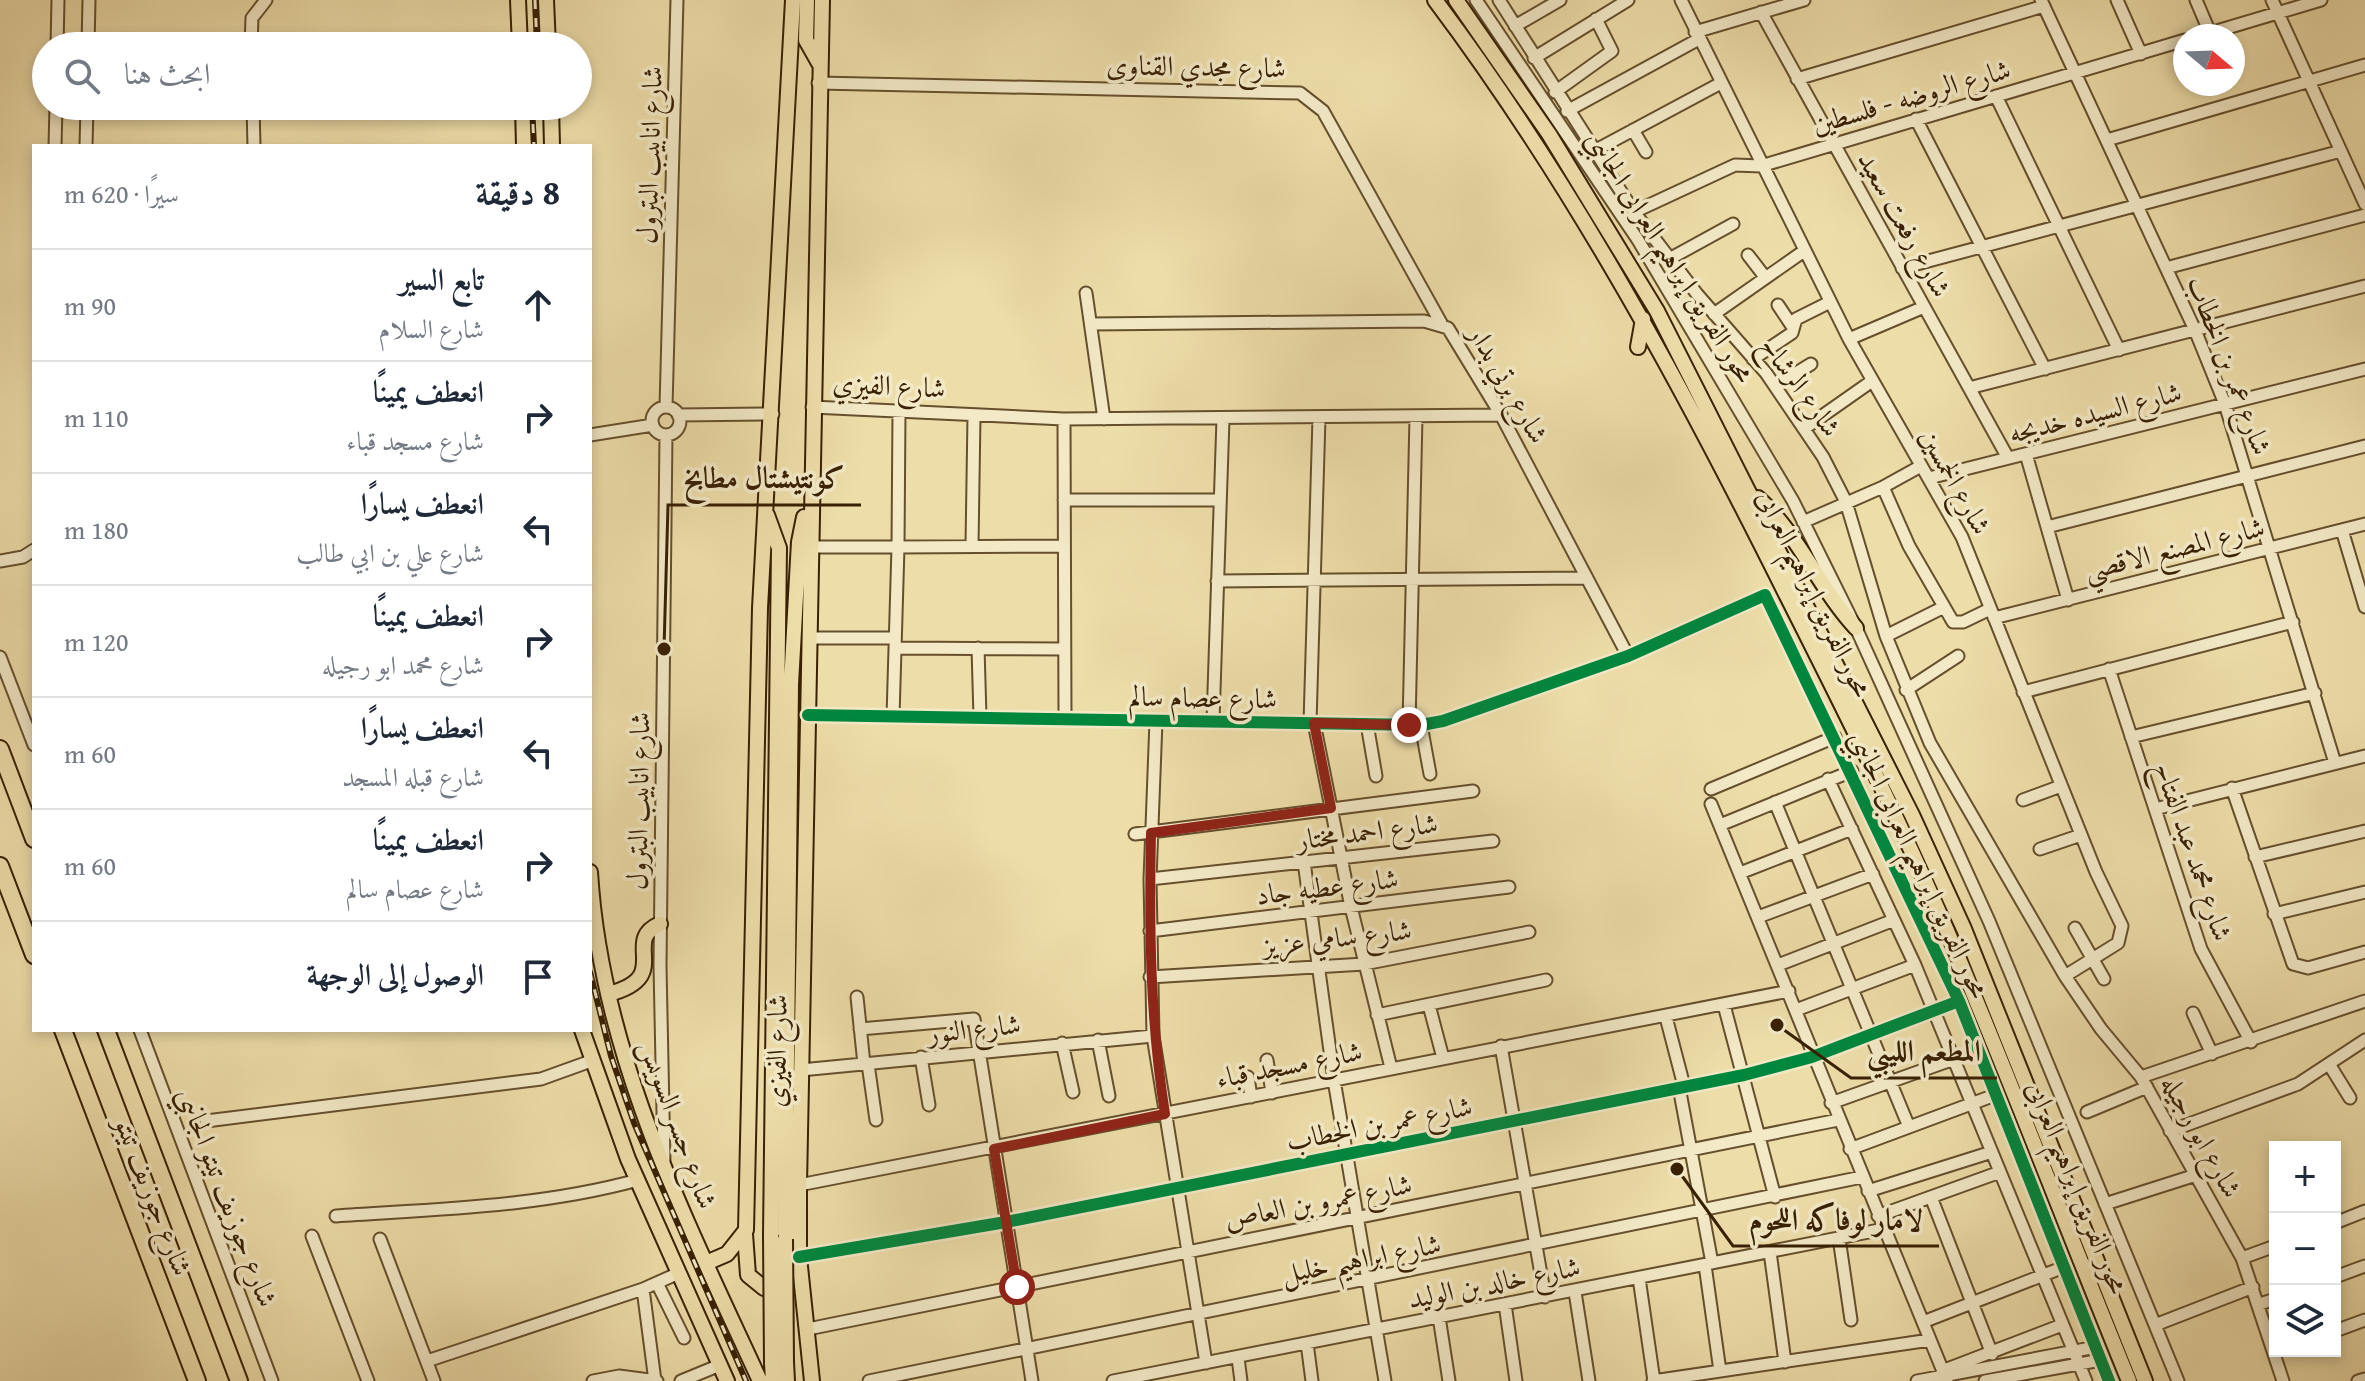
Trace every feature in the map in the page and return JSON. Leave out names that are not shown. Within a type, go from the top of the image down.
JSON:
[{"type":"highway","points":[[0,749],[32,834]]},
{"type":"highway","points":[[0,866],[32,950]]},
{"type":"highway","name":"شارع جوزيف تيتو","points":[[64,1032],[197,1381]]},
{"type":"highway","name":"شارع جوزيف تيتو","points":[[107,1032],[239,1381]]},
{"type":"main road","points":[[518,0],[519,32]]},
{"type":"main road","points":[[546,0],[547,32]]},
{"type":"main road","points":[[793,0],[773,414],[760,608],[745,1268],[758,1285],[777,1288],[790,1282],[797,1271],[799,1257]]},
{"type":"main road","points":[[807,0],[806,40],[819,63]]},
{"type":"main road","points":[[812,407],[822,0]]},
{"type":"main road","name":"محور الفريق إبراهيم العرابى","points":[[1435,0],[1525,124],[1643,319],[1737,495],[1854,731],[2129,1381]]},
{"type":"main road","name":"محور الفريق إبراهيم العرابى","points":[[1456,0],[1549,134],[1633,269],[1751,491],[1912,815],[1964,929],[2145,1381]]},
{"type":"main road","points":[[523,120],[524,144]]},
{"type":"main road","points":[[551,120],[552,144]]},
{"type":"main road","points":[[1638,347],[1643,319]]},
{"type":"main road","name":"شارع الفيزي","points":[[812,407],[799,1185],[799,1257],[812,1381]]},
{"type":"main road","points":[[1751,491],[1782,523],[1828,595],[1856,628]]},
{"type":"main road","points":[[773,1381],[791,684],[800,533],[810,504]]},
{"type":"main road","points":[[766,514],[779,548],[778,1237],[787,1381]]},
{"type":"main road","name":"شارع جسر السويس","points":[[592,886],[608,994],[639,1109],[760,1381]]},
{"type":"main road","points":[[608,994],[632,988],[640,980],[645,939],[651,929],[660,924]]},
{"type":"main road","name":"شارع جسر السويس","points":[[583,1032],[638,1180],[727,1381]]},
{"type":"main road","points":[[706,1263],[727,1254],[746,1230]]},
{"type":"street","points":[[57,32],[58,0]]},
{"type":"street","points":[[88,32],[89,0]]},
{"type":"street","points":[[251,32],[256,5],[266,0]]},
{"type":"street","name":"شارع انابيب البترول","points":[[666,407],[677,0]]},
{"type":"street","name":"محور الفريق إبراهيم العرابى الجانبي","points":[[1476,0],[1638,240],[1803,522],[1856,628],[1989,921],[2178,1381]]},
{"type":"street","name":"شارع الرشاح","points":[[1499,0],[1634,212],[1775,386],[1805,428],[1846,502],[1886,636],[1916,716]]},
{"type":"street","points":[[1515,26],[1560,0]]},
{"type":"street","points":[[1534,58],[1628,0]]},
{"type":"street","name":"شارع الخمسين","points":[[1681,0],[1849,339],[1957,527],[2123,932],[2118,943],[2065,976]]},
{"type":"street","name":"شارع رفعت سعيد","points":[[1752,0],[2008,458]]},
{"type":"street","points":[[1567,111],[1697,36],[1804,0]]},
{"type":"street","points":[[2117,0],[2141,54]]},
{"type":"street","points":[[2196,0],[2202,24]]},
{"type":"street","points":[[2272,0],[2365,204]]},
{"type":"street","points":[[2238,24],[2321,0]]},
{"type":"street","points":[[1797,79],[2042,3]]},
{"type":"street","name":"شارع عمر بن الخطاب","points":[[2042,3],[2195,330],[2225,404],[2335,763]]},
{"type":"street","points":[[1555,92],[1612,51],[1596,19]]},
{"type":"street","name":"شارع الروضه - فلسطين","points":[[1634,212],[1735,165],[1761,166],[2173,44]]},
{"type":"street","points":[[2107,140],[2365,65]]},
{"type":"street","name":"شارع مجدي القناوى","points":[[818,83],[1300,93],[1323,111],[1441,323]]},
{"type":"street","points":[[1594,151],[1721,83]]},
{"type":"street","points":[[1996,96],[2119,350]]},
{"type":"street","points":[[1916,119],[2045,369]]},
{"type":"street","points":[[55,144],[56,120]]},
{"type":"street","points":[[86,144],[87,120]]},
{"type":"street","points":[[253,120],[254,144]]},
{"type":"street","points":[[1633,130],[1646,152]]},
{"type":"street","points":[[1902,268],[2341,151]]},
{"type":"street","points":[[2166,268],[2365,215]]},
{"type":"street","points":[[1671,258],[1733,224]]},
{"type":"street","points":[[1714,314],[1804,251]]},
{"type":"street","points":[[1748,255],[1765,277]]},
{"type":"street","points":[[1969,388],[2365,286]]},
{"type":"street","points":[[1086,293],[1104,419]]},
{"type":"street","points":[[1753,359],[1792,333],[1796,319],[1830,302]]},
{"type":"street","points":[[1778,305],[1792,326]]},
{"type":"street","points":[[1849,339],[1924,307]]},
{"type":"street","name":"شارع برتي بدار","points":[[1091,324],[1441,323],[1459,341],[1501,415],[1628,656]]},
{"type":"street","points":[[1775,386],[1811,364]]},
{"type":"street","name":"شارع السيده خديجه","points":[[1929,478],[2365,369]]},
{"type":"street","points":[[1805,428],[1872,381]]},
{"type":"street","points":[[678,415],[679,427],[666,435],[656,431],[653,425],[655,413],[666,407],[678,415],[773,414]]},
{"type":"street","name":"شارع الفيزي","points":[[812,407],[1064,419],[1501,415]]},
{"type":"street","points":[[893,717],[899,412]]},
{"type":"street","points":[[972,546],[974,416]]},
{"type":"street","points":[[1416,417],[1413,579],[1415,725],[1430,774]]},
{"type":"street","points":[[1319,418],[1312,723],[1364,964],[1391,1068]]},
{"type":"street","points":[[1064,419],[1065,717]]},
{"type":"street","points":[[1213,721],[1223,419]]},
{"type":"street","points":[[592,435],[653,425]]},
{"type":"street","name":"شارع انابيب البترول","points":[[664,1168],[660,924],[666,435]]},
{"type":"street","points":[[2047,527],[2365,446]]},
{"type":"street","points":[[2026,454],[2068,600]]},
{"type":"street","points":[[1803,522],[1883,487],[1921,466]]},
{"type":"street","points":[[1883,487],[1909,546],[1944,607],[1886,636]]},
{"type":"street","points":[[1064,500],[1220,500]]},
{"type":"street","name":"شارع المصنع الاقصي","points":[[1944,607],[1953,622],[1958,624],[1992,613],[2068,600],[2365,524]]},
{"type":"street","points":[[2342,530],[2365,607]]},
{"type":"street","points":[[810,547],[1064,546]]},
{"type":"street","points":[[0,561],[23,557],[32,551]]},
{"type":"street","points":[[1217,581],[1587,578]]},
{"type":"street","name":"محور الفريق إبراهيم العرابى الجانبي","points":[[1765,595],[1966,998],[1995,1095],[2109,1381]]},
{"type":"street","name":"شارع عصام سالم","points":[[808,715],[1415,725],[1443,721],[1628,656],[1765,595]]},
{"type":"street","points":[[2023,692],[2293,622]]},
{"type":"street","points":[[809,638],[978,648],[1064,649]]},
{"type":"street","points":[[978,648],[980,717]]},
{"type":"street","points":[[1906,690],[1958,656]]},
{"type":"street","points":[[0,657],[32,740]]},
{"type":"street","name":"شارع محمد عبد الفتاح","points":[[2109,669],[2201,949],[2251,1042]]},
{"type":"street","points":[[2131,737],[2315,693]]},
{"type":"street","name":"شارع ابو رجيله","points":[[1916,716],[2065,976],[2101,1029],[2144,1082],[2242,1258],[2269,1329]]},
{"type":"street","points":[[1156,721],[1150,879],[1153,1036],[1206,1363]]},
{"type":"street","points":[[1367,724],[1376,776]]},
{"type":"street","points":[[1711,789],[1835,737]]},
{"type":"street","points":[[2155,809],[2365,756]]},
{"type":"street","points":[[1720,825],[1852,771]]},
{"type":"street","points":[[1828,779],[1915,965],[2086,1381]]},
{"type":"street","points":[[2023,800],[2061,786]]},
{"type":"street","points":[[2232,788],[2289,957],[2299,968],[2308,968],[2365,952]]},
{"type":"street","points":[[1135,834],[1473,791]]},
{"type":"street","points":[[1775,802],[1909,1127]]},
{"type":"street","points":[[1711,804],[1944,1376]]},
{"type":"street","points":[[1740,873],[1852,829]]},
{"type":"street","points":[[2255,857],[2365,831]]},
{"type":"street","points":[[2040,849],[2081,835]]},
{"type":"street","name":"شارع احمد مختار","points":[[1150,879],[1493,841]]},
{"type":"street","points":[[1304,862],[1334,1080],[1385,1381]]},
{"type":"street","points":[[1758,917],[1873,874]]},
{"type":"street","name":"شارع عطيه جاد","points":[[1150,931],[1509,887]]},
{"type":"street","points":[[2274,914],[2365,892]]},
{"type":"street","points":[[1778,965],[1894,920]]},
{"type":"street","points":[[2075,928],[2104,979]]},
{"type":"street","name":"شارع سامي عزيز","points":[[1150,977],[1364,964],[1529,932]]},
{"type":"street","points":[[1796,1010],[1915,965]]},
{"type":"street","points":[[1377,1015],[1546,980]]},
{"type":"street","name":"شارع مسجد قباء","points":[[799,1185],[1789,991]]},
{"type":"street","points":[[857,997],[876,1120]]},
{"type":"street","name":"شارع عمر بن الخطاب","points":[[799,1257],[1006,1222],[1744,1075],[1812,1057],[1966,998]]},
{"type":"street","points":[[2087,1112],[2144,1082],[2212,1054],[2365,1001]]},
{"type":"street","points":[[1429,1005],[1443,1058]]},
{"type":"street","points":[[1724,1005],[1775,1197]]},
{"type":"street","points":[[2193,1013],[2212,1054]]},
{"type":"street","points":[[860,1029],[971,1017],[1032,1381]]},
{"type":"street","points":[[1666,1017],[1703,1213],[1720,1371]]},
{"type":"street","name":"شارع جوزيف تيتو الجانبي","points":[[141,1032],[272,1381]]},
{"type":"street","name":"شارع النور","points":[[801,1070],[978,1050],[1153,1036]]},
{"type":"street","points":[[1098,1040],[1109,1096]]},
{"type":"street","points":[[2170,1131],[2278,1092],[2365,1040]]},
{"type":"street","points":[[1062,1043],[1073,1092]]},
{"type":"street","points":[[1501,1046],[1545,1297]]},
{"type":"street","points":[[921,1057],[929,1105]]},
{"type":"street","points":[[1831,1103],[1954,1059]]},
{"type":"street","points":[[1267,1060],[1272,1093]]},
{"type":"street","points":[[206,1121],[541,1079],[591,1061]]},
{"type":"street","points":[[2329,1064],[2350,1098]]},
{"type":"street","points":[[1248,1077],[1251,1097]]},
{"type":"street","points":[[1850,1149],[1995,1095]]},
{"type":"street","name":"شارع عمرو بن العاص","points":[[808,1329],[1838,1120]]},
{"type":"street","points":[[1868,1191],[1992,1152]]},
{"type":"street","points":[[1878,1216],[2000,1172]]},
{"type":"street","points":[[2105,1204],[2196,1175]]},
{"type":"street","name":"شارع ابراهيم خليل","points":[[869,1381],[1703,1213],[1862,1177]]},
{"type":"street","points":[[336,1216],[508,1205],[589,1193],[638,1180]]},
{"type":"street","points":[[1931,1197],[1992,1354]]},
{"type":"street","points":[[2341,1221],[2365,1211]]},
{"type":"street","name":"شارع خالد بن الوليد","points":[[1113,1381],[1884,1229]]},
{"type":"street","points":[[312,1236],[368,1381]]},
{"type":"street","points":[[1839,1238],[1851,1320]]},
{"type":"street","points":[[380,1239],[434,1381]]},
{"type":"street","points":[[2242,1258],[2269,1248]]},
{"type":"street","points":[[1770,1252],[1785,1362]]},
{"type":"street","points":[[2341,1275],[2365,1266]]},
{"type":"street","points":[[1923,1322],[2064,1267]]},
{"type":"street","points":[[427,1361],[643,1289],[679,1273]]},
{"type":"street","points":[[1639,1278],[1653,1381],[1930,1340]]},
{"type":"street","points":[[657,1283],[684,1338]]},
{"type":"street","points":[[2155,1325],[2253,1287]]},
{"type":"street","points":[[593,1381],[619,1376],[656,1381],[643,1289]]},
{"type":"street","points":[[1575,1292],[1589,1381]]},
{"type":"street","points":[[2260,1304],[2269,1301]]},
{"type":"street","points":[[1505,1304],[1516,1381]]},
{"type":"street","points":[[1439,1317],[1449,1381]]},
{"type":"street","points":[[2341,1329],[2365,1320]]},
{"type":"street","points":[[1944,1376],[2062,1325]]},
{"type":"street","points":[[1307,1343],[1312,1381]]},
{"type":"street","points":[[1985,1381],[2076,1358],[2096,1347]]},
{"type":"street","name":"شارع ابو رجيله","points":[[2278,1357],[2283,1381]]},
{"type":"street","points":[[1238,1358],[1241,1381]]},
{"type":"street","points":[[1917,1381],[2076,1358],[2101,1360]]},
{"type":"street","points":[[681,1381],[720,1365]]},
{"type":"street","points":[[2358,1381],[2365,1379]]},
{"type":"railway","points":[[535,0],[536,32]]},
{"type":"railway","points":[[533,120],[534,144]]},
{"type":"railway","points":[[592,980],[611,1056],[634,1123],[746,1381]]},
{"type":"cycle path","points":[[808,715],[1421,725],[1443,721],[1628,656],[1765,595],[1959,1001],[2109,1381]]},
{"type":"cycle path","points":[[799,1257],[1006,1222],[1744,1075],[1812,1057],[1959,1001]]},
{"type":"place","name":"كونتيشتال مطابخ","points":[[664,649]]},
{"type":"place","name":"المطعم الليبي","points":[[1777,1025]]},
{"type":"place","name":"لامار لوفاكه اللحوم","points":[[1677,1169]]},
{"type":"route","points":[[1017,1287],[994,1149],[1165,1114],[1153,1036],[1150,977],[1151,833],[1331,808],[1314,723],[1409,725]]}]
